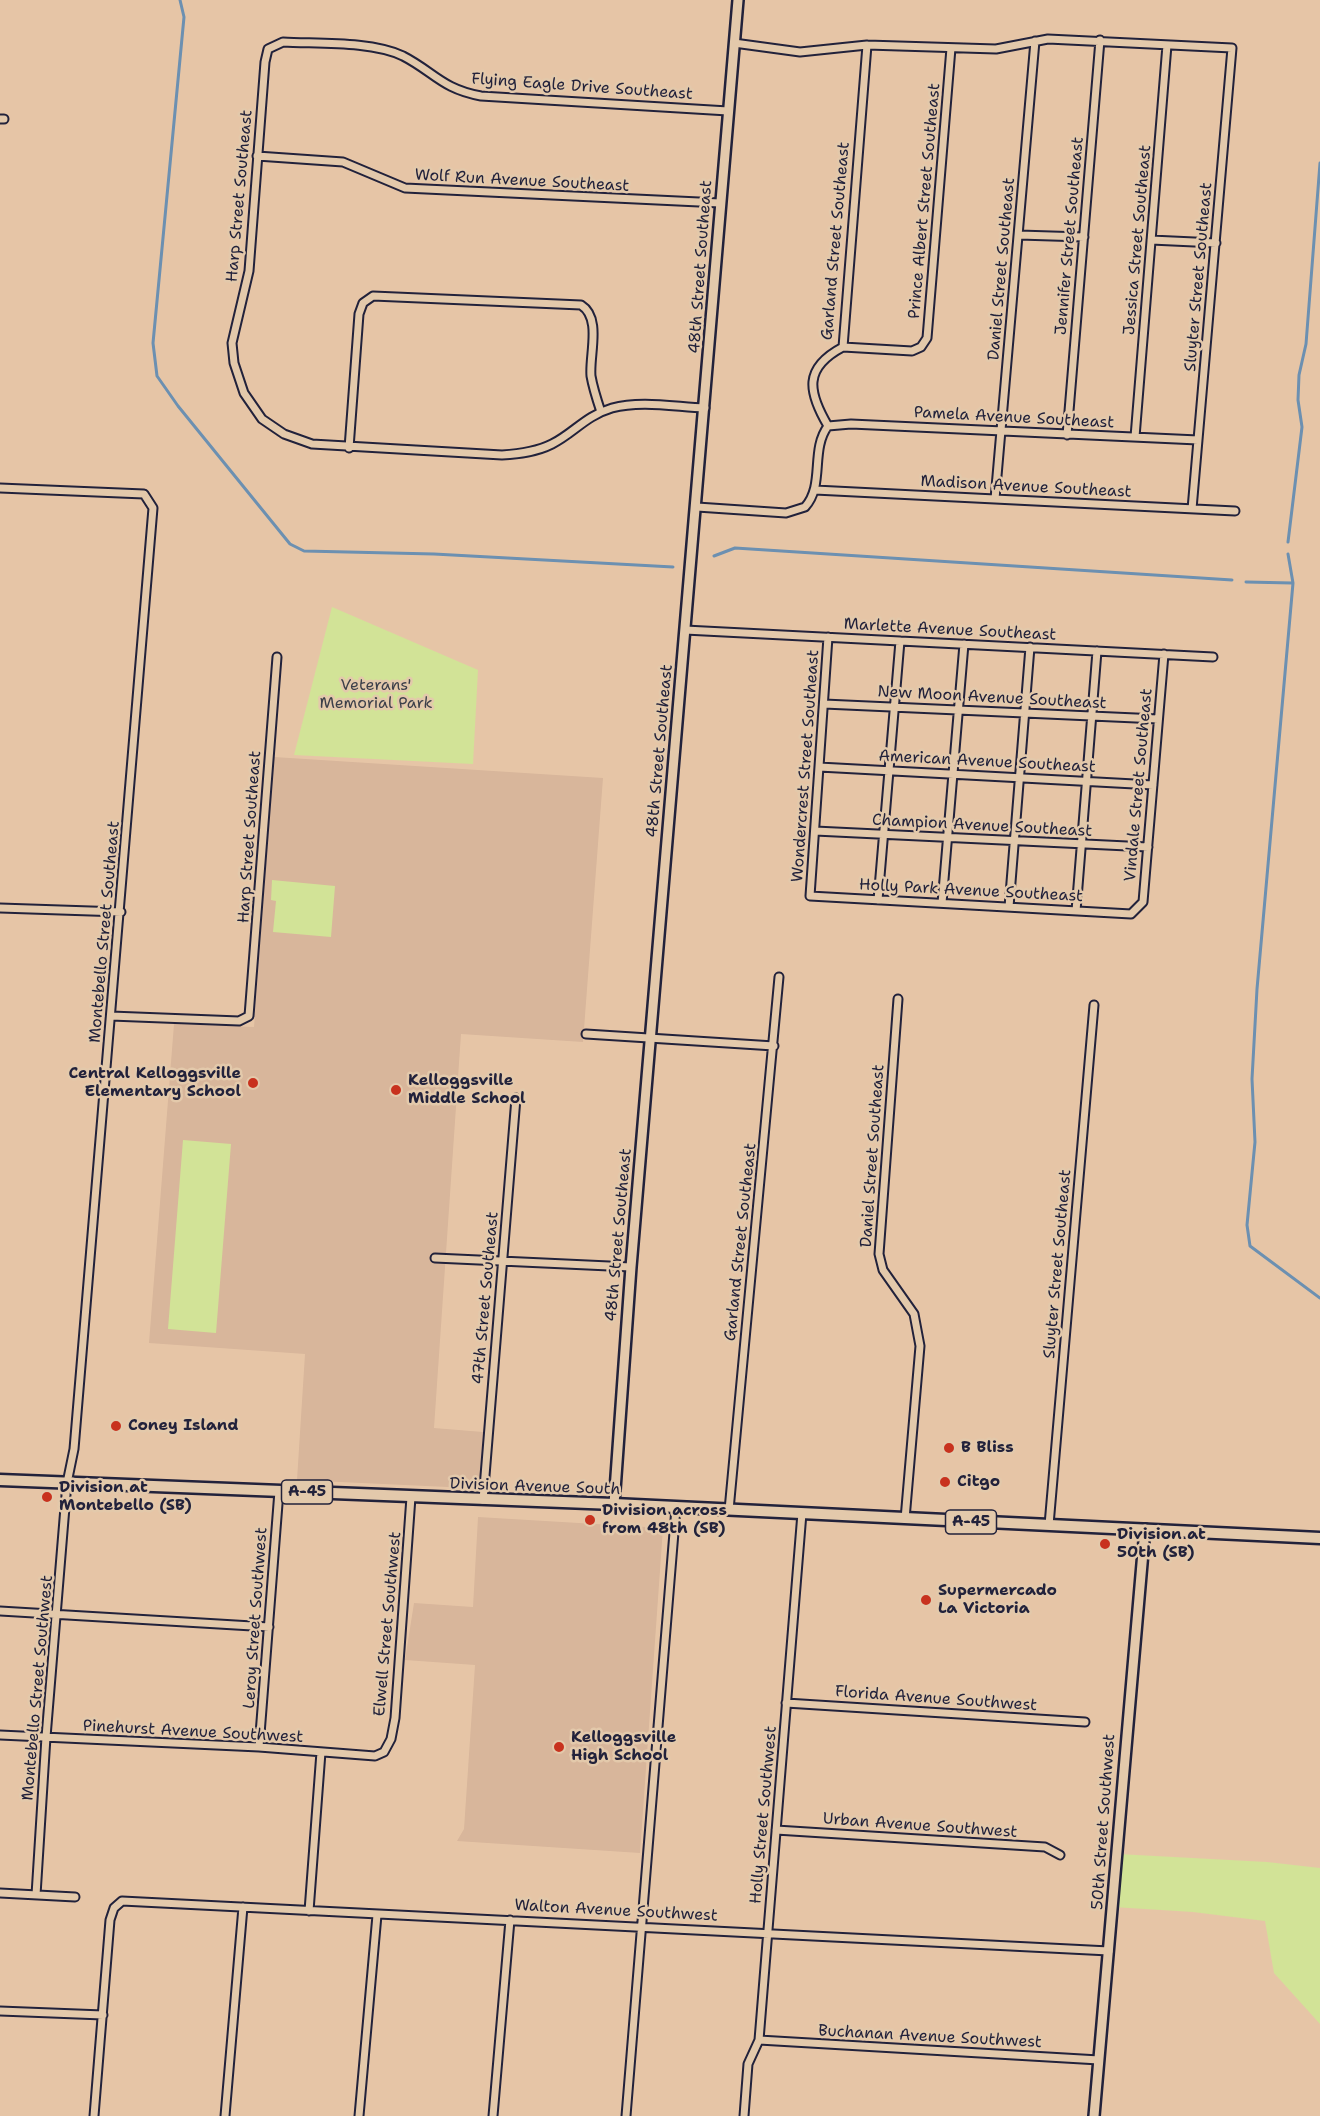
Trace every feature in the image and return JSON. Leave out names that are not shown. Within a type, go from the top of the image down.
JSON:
[{"type":"main road","name":"Division Avenue South","points":[[0,1480],[614,1504],[1320,1538]]},
{"type":"street","name":"48th Street Southeast","points":[[614,1504],[631,1267],[697,507],[738,0]]},
{"type":"street","points":[[734,43],[800,52],[867,45],[996,49],[1035,41],[1100,40],[1167,45]]},
{"type":"street","name":"Jennifer Street Southeast","points":[[1067,435],[1100,40]]},
{"type":"street","name":"Daniel Street Southeast","points":[[994,499],[1035,41]]},
{"type":"street","name":"Flying Eagle Drive Southeast","points":[[268,49],[283,42],[382,49],[404,57],[449,88],[481,96],[728,111]]},
{"type":"street","name":"Garland Street Southeast","points":[[828,426],[812,395],[812,382],[816,370],[826,356],[843,348],[867,45]]},
{"type":"street","name":"Sluyter Street Southeast","points":[[1167,45],[1232,48],[1192,509]]},
{"type":"street","name":"Jessica Street Southeast","points":[[1135,437],[1167,45]]},
{"type":"street","name":"Prince Albert Street Southeast","points":[[843,348],[912,351],[921,347],[927,338],[951,48]]},
{"type":"street","name":"Harp Street Southeast","points":[[268,49],[247,287],[232,343],[234,363],[244,393],[262,419],[298,441],[348,448]]},
{"type":"street","name":"Wolf Run Avenue Southeast","points":[[257,156],[343,162],[405,188],[720,204]]},
{"type":"street","points":[[1019,235],[1084,237]]},
{"type":"street","points":[[1152,240],[1216,243]]},
{"type":"street","points":[[602,412],[591,374],[592,320],[581,305],[376,296],[368,297],[363,303],[358,322],[348,448],[502,455],[525,453],[555,443],[576,425],[602,412],[633,405],[705,408]]},
{"type":"street","name":"Pamela Avenue Southeast","points":[[828,426],[851,424],[1198,440]]},
{"type":"street","points":[[697,507],[786,513],[805,507],[815,490],[820,442],[828,426]]},
{"type":"street","name":"Montebello Street Southeast","points":[[0,488],[144,494],[153,508],[121,912],[74,1449],[67,1483]]},
{"type":"street","name":"Madison Avenue Southeast","points":[[815,490],[1235,511]]},
{"type":"street","name":"Marlette Avenue Southeast","points":[[685,630],[1213,657]]},
{"type":"street","name":"Wondercrest Street Southeast","points":[[810,896],[828,637]]},
{"type":"street","points":[[878,900],[900,641]]},
{"type":"street","points":[[942,903],[964,644]]},
{"type":"street","points":[[1009,907],[1030,647]]},
{"type":"street","points":[[1076,911],[1097,651]]},
{"type":"street","name":"Vindale Street Southeast","points":[[1131,914],[1143,902],[1164,654]]},
{"type":"street","name":"Harp Street Southeast","points":[[111,1016],[239,1021],[248,1018],[277,657]]},
{"type":"street","name":"New Moon Avenue Southeast","points":[[824,704],[1158,719]]},
{"type":"street","name":"American Avenue Southeast","points":[[819,767],[1153,785]]},
{"type":"street","name":"Champion Avenue Southeast","points":[[815,831],[1148,847]]},
{"type":"street","name":"Holly Park Avenue Southeast","points":[[810,896],[1131,914]]},
{"type":"street","points":[[0,908],[121,912]]},
{"type":"street","name":"Garland Street Southeast","points":[[729,1510],[779,977]]},
{"type":"street","name":"Daniel Street Southeast","points":[[898,999],[879,1254],[883,1270],[914,1314],[920,1346],[905,1519]]},
{"type":"street","name":"Sluyter Street Southeast","points":[[1050,1525],[1094,1005]]},
{"type":"street","points":[[586,1034],[651,1040],[774,1046]]},
{"type":"street","name":"47th Street Southeast","points":[[483,1500],[516,1098]]},
{"type":"street","points":[[435,1258],[631,1267]]},
{"type":"street","name":"Montebello Street Southwest","points":[[36,1895],[46,1737],[58,1614],[67,1483]]},
{"type":"street","name":"Leroy Street Southwest","points":[[259,1747],[279,1491]]},
{"type":"street","name":"Elwell Street Southwest","points":[[384,1752],[392,1738],[411,1497]]},
{"type":"street","points":[[627,2116],[676,1508]]},
{"type":"street","name":"Holly Street Southwest","points":[[744,2116],[748,2064],[759,2040],[802,1514]]},
{"type":"street","name":"50th Street Southwest","points":[[1094,2116],[1145,1530]]},
{"type":"street","points":[[0,1611],[269,1628]]},
{"type":"street","name":"Florida Avenue Southwest","points":[[786,1703],[1085,1722]]},
{"type":"street","name":"Pinehurst Avenue Southwest","points":[[0,1735],[259,1747],[375,1756],[384,1752]]},
{"type":"street","points":[[309,1911],[321,1752]]},
{"type":"street","name":"Urban Avenue Southwest","points":[[776,1830],[1046,1847],[1060,1855]]},
{"type":"street","points":[[0,1893],[75,1897]]},
{"type":"street","name":"Walton Avenue Southwest","points":[[103,2015],[110,1920],[114,1908],[122,1901],[377,1915],[768,1931],[1109,1951]]},
{"type":"street","points":[[225,2116],[243,1907]]},
{"type":"street","points":[[359,2116],[377,1915]]},
{"type":"street","points":[[494,2116],[510,1920]]},
{"type":"street","points":[[0,2011],[103,2015],[94,2116]]},
{"type":"street","name":"Buchanan Avenue Southwest","points":[[759,2040],[1099,2060]]},
{"type":"shaded area","name":"Kelloggsville Middle School","points":[[274,757],[603,778],[583,1042],[461,1034],[434,1428],[483,1432],[480,1476],[469,1488],[297,1480],[305,1354],[149,1343],[174,1024],[254,1027]]},
{"type":"shaded area","name":"Kelloggsville High School","points":[[478,1517],[663,1528],[640,1853],[457,1841],[464,1829],[475,1665],[405,1660],[414,1603],[473,1607]]},
{"type":"green space","name":"Veterans' Memorial Park","points":[[332,607],[478,670],[473,764],[294,755]]},
{"type":"green space","points":[[272,880],[335,886],[331,937],[273,932],[276,901],[271,900]]},
{"type":"green space","points":[[183,1140],[231,1144],[216,1333],[168,1329]]},
{"type":"green space","points":[[1118,1854],[1267,1862],[1320,1868],[1320,2024],[1274,1973],[1265,1921],[1193,1912],[1113,1907]]},
{"type":"waterway","points":[[180,0],[184,17],[153,343],[157,376],[178,406],[290,544],[304,551],[434,554],[673,567]]},
{"type":"waterway","points":[[1288,542],[1302,427],[1298,400],[1299,375],[1306,344],[1320,163]]},
{"type":"waterway","points":[[714,556],[735,548],[1232,580]]},
{"type":"waterway","points":[[1288,554],[1293,583],[1257,989],[1252,1079],[1255,1142],[1247,1225],[1250,1246],[1320,1298]]},
{"type":"waterway","points":[[1246,582],[1292,583]]},
{"type":"place","name":"Central Kelloggsville Elementary School","points":[[253,1083]]},
{"type":"place","name":"Kelloggsville Middle School","points":[[396,1090]]},
{"type":"place","name":"Coney Island","points":[[116,1426]]},
{"type":"place","name":"B Bliss","points":[[949,1448]]},
{"type":"place","name":"Citgo","points":[[945,1482]]},
{"type":"place","name":"Division at Montebello (SB)","points":[[47,1497]]},
{"type":"place","name":"Division across from 48th (SB)","points":[[590,1520]]},
{"type":"place","name":"Division at 50th (SB)","points":[[1105,1544]]},
{"type":"place","name":"Supermercado La Victoria","points":[[926,1600]]},
{"type":"place","name":"Kelloggsville High School","points":[[559,1747]]}]
